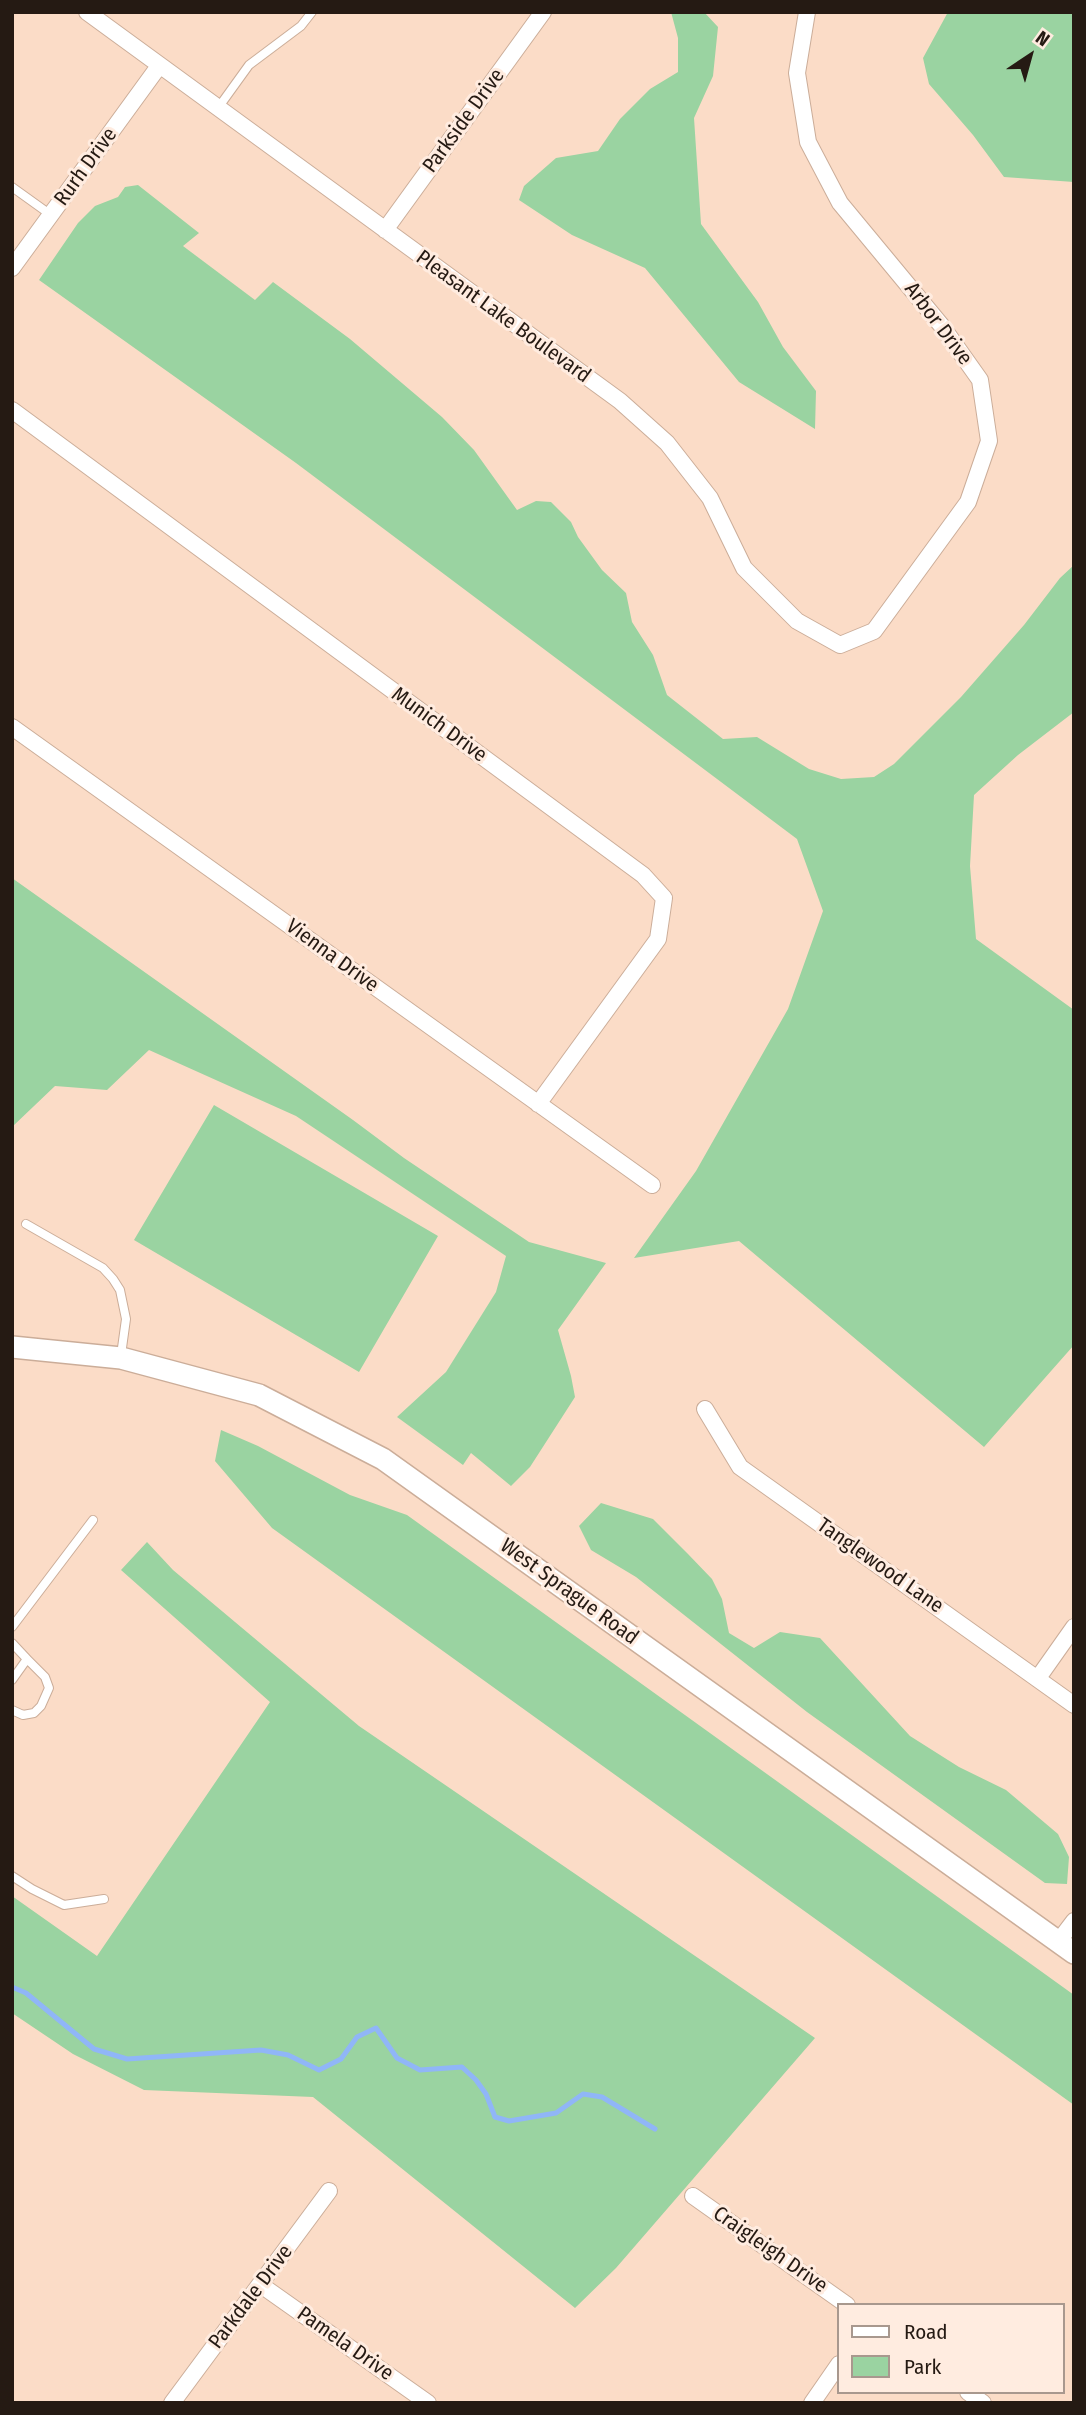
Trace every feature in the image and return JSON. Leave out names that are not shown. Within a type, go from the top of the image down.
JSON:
[{"type":"street","name":"Pleasant Lake Boulevard","points":[[87,12],[620,401],[667,443],[710,498],[744,568],[797,621],[840,645],[874,631]]},
{"type":"street","name":"Parkside Drive","points":[[384,230],[543,12]]},
{"type":"street","name":"Arbor Drive","points":[[807,12],[797,73],[808,142],[841,203],[941,325],[979,380],[989,440],[968,502],[874,631]]},
{"type":"street","name":"Rurh Drive","points":[[12,268],[159,66]]},
{"type":"street","name":"Munich Drive","points":[[12,410],[643,875],[664,898],[658,939],[538,1104]]},
{"type":"street","name":"Vienna Drive","points":[[12,727],[652,1185]]},
{"type":"street","name":"West Sprague Road","points":[[12,1347],[121,1358],[259,1395],[383,1459],[1066,1947]]},
{"type":"street","name":"Tanglewood Lane","points":[[705,1409],[740,1467],[1074,1705]]},
{"type":"street","points":[[1038,1678],[1074,1627]]},
{"type":"street","points":[[1066,1947],[1074,1921]]},
{"type":"street","name":"Parkdale Drive","points":[[172,2403],[329,2191]]},
{"type":"street","name":"Craigleigh Drive","points":[[693,2196],[844,2303]]},
{"type":"street","name":"Pamela Drive","points":[[261,2285],[428,2403]]},
{"type":"street","points":[[811,2403],[838,2365]]},
{"type":"lane","points":[[218,108],[249,65],[301,26],[312,12]]},
{"type":"lane","points":[[12,187],[51,215]]},
{"type":"lane","points":[[26,1224],[103,1268],[113,1279],[120,1290],[126,1319],[121,1358]]},
{"type":"lane","points":[[12,1627],[93,1520]]},
{"type":"lane","points":[[12,1643],[45,1677],[49,1688],[41,1706],[34,1713],[23,1715],[12,1710]]},
{"type":"lane","points":[[12,1681],[27,1659]]},
{"type":"lane","points":[[12,1876],[64,1905],[104,1899]]},
{"type":"green space","points":[[671,12],[704,12],[718,27],[713,76],[694,118],[701,224],[758,302],[783,347],[816,391],[815,429],[739,382],[645,268],[572,235],[519,200],[524,186],[556,158],[598,151],[620,119],[650,89],[678,72],[678,38]]},
{"type":"green space","points":[[948,12],[1074,12],[1074,182],[1004,177],[973,135],[929,84],[923,58]]},
{"type":"green space","points":[[138,185],[199,233],[183,246],[255,300],[273,282],[350,339],[442,417],[474,450],[517,510],[536,501],[551,502],[571,522],[578,537],[602,570],[626,593],[632,622],[653,655],[667,695],[723,739],[757,737],[809,769],[841,779],[874,777],[894,764],[961,697],[1024,625],[1060,578],[1074,565],[1074,712],[1018,755],[974,795],[970,866],[976,939],[1074,1010],[1074,1345],[984,1447],[739,1241],[634,1258],[696,1171],[788,1009],[823,911],[797,839],[296,463],[39,280],[78,223],[95,206],[118,197],[125,187]]},
{"type":"green space","points":[[12,878],[404,1158],[529,1242],[606,1263],[558,1330],[575,1397],[530,1467],[511,1486],[471,1453],[463,1465],[397,1417],[446,1372],[496,1292],[506,1256],[296,1116],[149,1050],[107,1090],[55,1086],[12,1127]]},
{"type":"green space","points":[[214,1105],[438,1236],[359,1372],[134,1240]]},
{"type":"green space","points":[[221,1430],[258,1446],[350,1495],[407,1515],[1074,1995],[1074,2105],[272,1528],[215,1461]]},
{"type":"green space","points":[[601,1503],[653,1519],[688,1554],[712,1579],[722,1599],[729,1633],[754,1648],[780,1632],[820,1638],[910,1736],[959,1767],[1006,1790],[1058,1834],[1069,1857],[1067,1884],[1045,1883],[807,1712],[636,1577],[591,1550],[579,1526]]},
{"type":"green space","points":[[147,1542],[173,1570],[359,1726],[815,2038],[616,2268],[575,2308],[313,2097],[144,2090],[73,2054],[12,2013],[12,1896],[97,1956],[270,1702],[121,1570]]},
{"type":"waterway","points":[[12,1987],[26,1993],[94,2049],[127,2059],[261,2050],[288,2055],[319,2070],[341,2059],[357,2037],[376,2028],[397,2058],[420,2070],[462,2067],[486,2094],[495,2117],[509,2121],[556,2113],[583,2094],[602,2097],[655,2129]]}]
